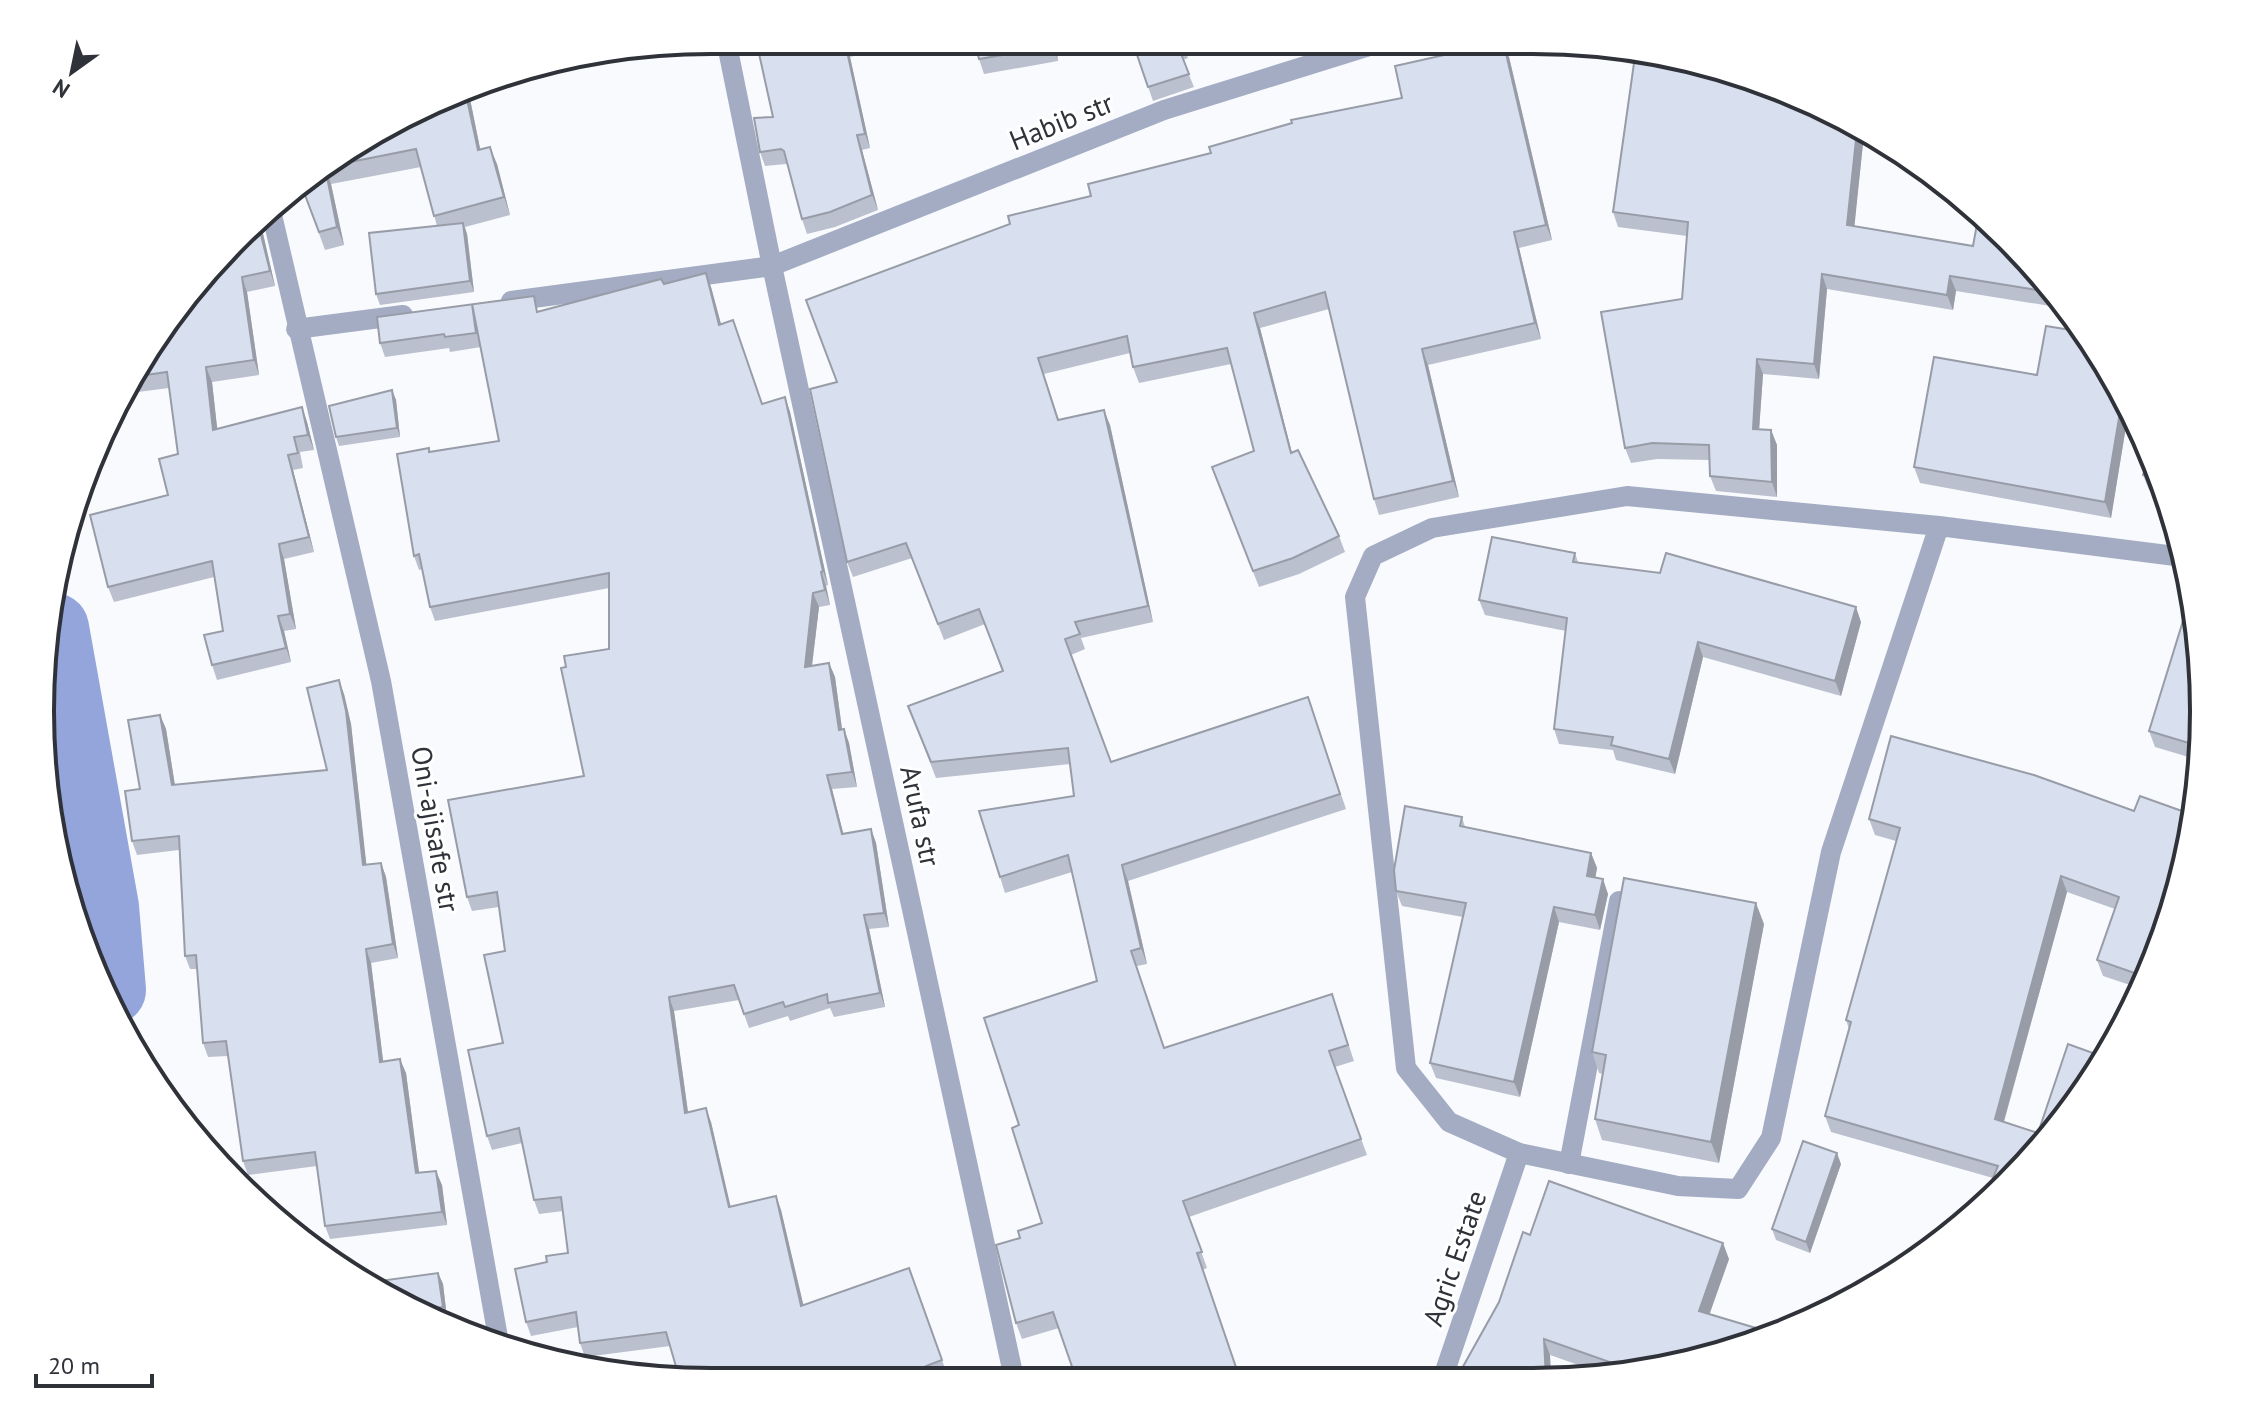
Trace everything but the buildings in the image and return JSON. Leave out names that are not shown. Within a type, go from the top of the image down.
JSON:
[{"type":"street","name":"Arufa str","points":[[729,54],[772,266],[1012,1368]]},
{"type":"street","name":"Habib str","points":[[772,266],[1164,110],[1344,54]]},
{"type":"street","name":"Oni-ajisafe str","points":[[273,221],[296,329],[381,681],[497,1332]]},
{"type":"street","points":[[496,302],[772,266]]},
{"type":"street","points":[[296,329],[419,313]]},
{"type":"street","points":[[1939,526],[1831,852],[1771,1138],[1738,1189],[1678,1186],[1519,1153],[1449,1122],[1406,1068],[1355,597],[1373,556],[1432,528],[1627,496],[1939,526],[2171,555]]},
{"type":"street","points":[[1569,1164],[1619,901]]},
{"type":"street","name":"Agric Estate","points":[[1446,1368],[1519,1153]]},
{"type":"waterway","points":[[57,647],[104,907],[110,975]]}]
